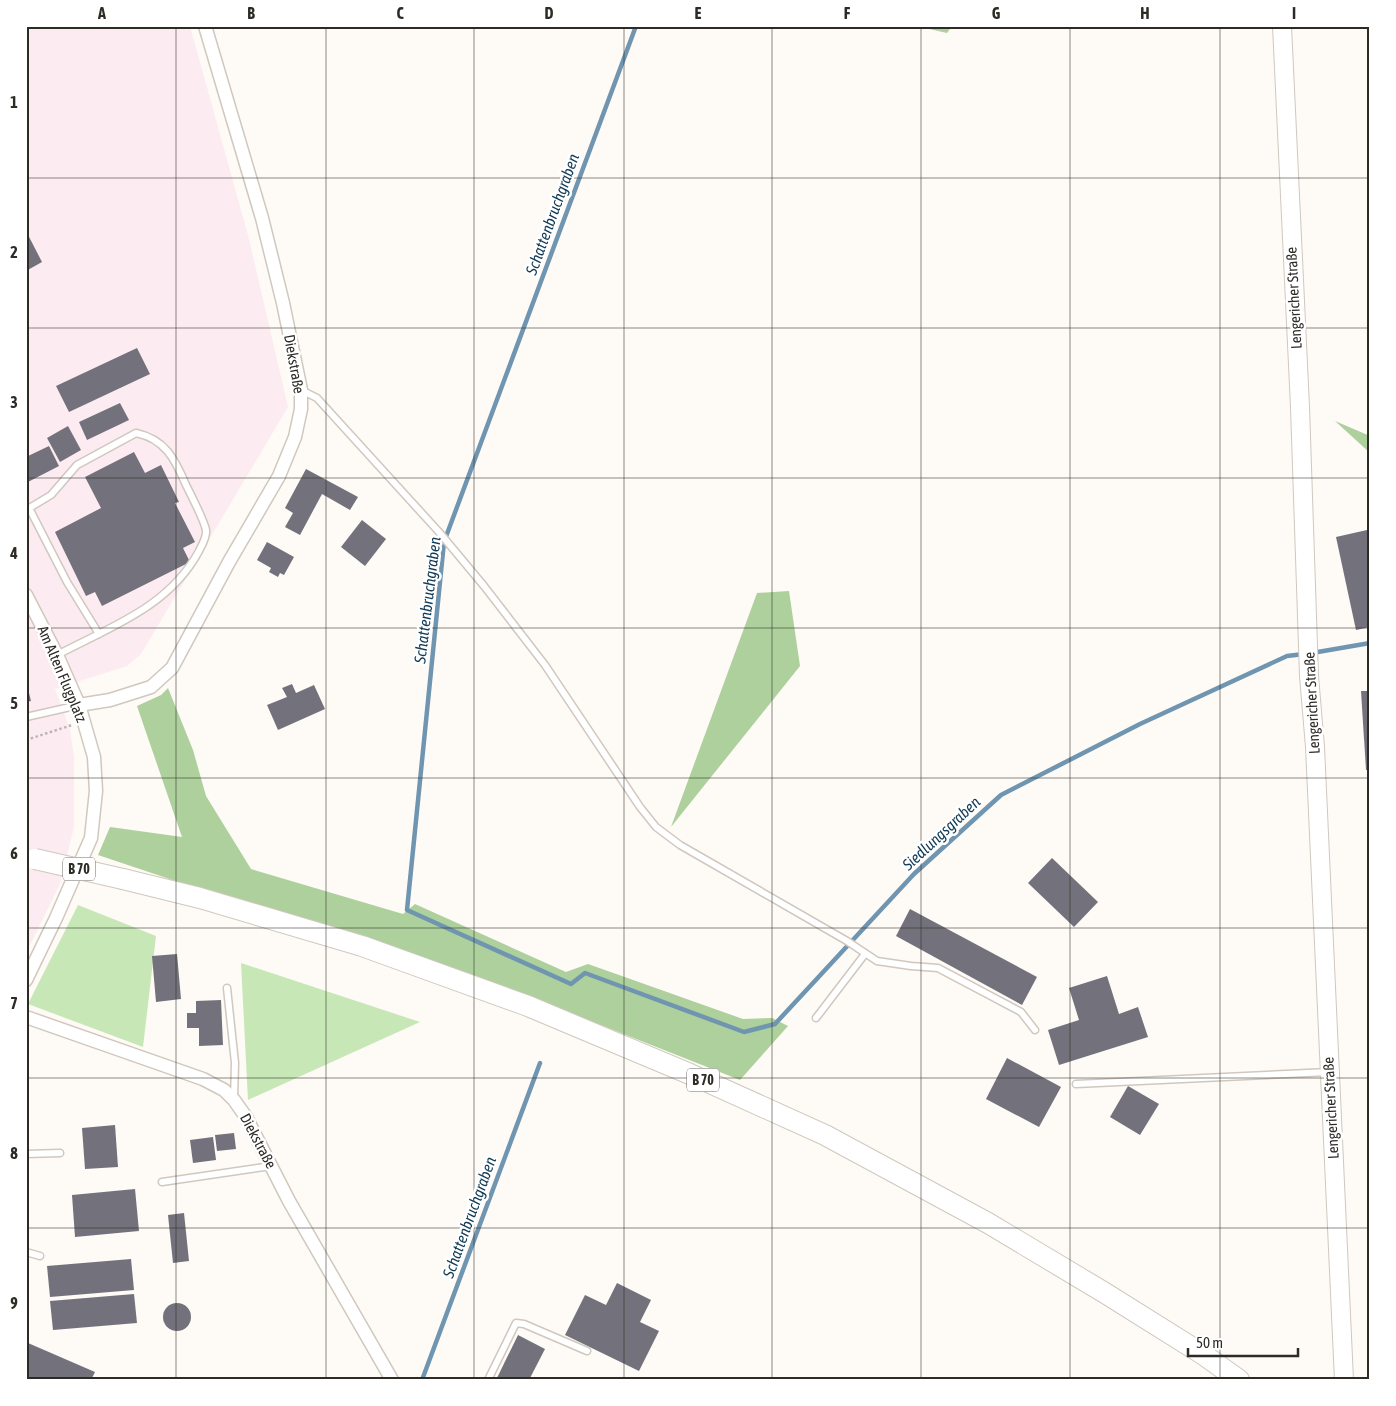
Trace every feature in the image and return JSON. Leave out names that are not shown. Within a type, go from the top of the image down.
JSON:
[{"type":"main road","name":"Lengericher Straße","points":[[1282,26],[1300,407],[1308,639],[1315,747],[1344,1380]]},
{"type":"main road","name":"B 70","points":[[31,858],[200,898],[362,946],[528,1006],[690,1074],[825,1135],[988,1223],[1105,1293],[1204,1355],[1239,1380]]},
{"type":"street","name":"Diekstraße","points":[[79,705],[110,700],[151,687],[172,668],[228,562],[279,476],[296,437],[301,410],[301,390],[283,303],[262,218],[205,26]]},
{"type":"street","name":"Am Alten Flugplatz","points":[[26,595],[57,655],[79,705],[94,757],[96,791],[91,838],[26,980]]},
{"type":"street","name":"Diekstraße","points":[[26,1017],[203,1079],[224,1090],[246,1116],[294,1210],[392,1380]]},
{"type":"lane","points":[[301,390],[317,398],[439,532],[484,586],[545,665],[640,807],[656,827],[680,846],[847,941],[877,961],[938,968],[1021,1012],[1035,1030]]},
{"type":"lane","points":[[57,655],[99,634],[132,617],[154,602],[182,578],[203,543],[206,531],[176,461],[161,444],[150,436],[136,433],[77,464],[52,495],[28,509],[99,634]]},
{"type":"lane","points":[[26,717],[79,705]]},
{"type":"lane","points":[[816,1018],[862,952]]},
{"type":"lane","points":[[227,988],[235,1064],[234,1100]]},
{"type":"lane","points":[[1076,1084],[1329,1072]]},
{"type":"lane","points":[[26,1154],[60,1154]]},
{"type":"lane","points":[[162,1182],[272,1166]]},
{"type":"lane","points":[[26,1252],[40,1256]]},
{"type":"lane","points":[[488,1380],[516,1324],[524,1324],[587,1352]]},
{"type":"path","points":[[26,740],[83,721]]},
{"type":"shaded area","points":[[26,26],[190,26],[249,239],[288,407],[141,654],[127,666],[55,689],[70,729],[74,757],[74,827],[60,884],[26,953]]},
{"type":"green space","points":[[916,26],[952,26],[947,33]]},
{"type":"green space","points":[[1335,421],[1370,436],[1370,453]]},
{"type":"green space","points":[[789,591],[800,666],[671,827],[757,593]]},
{"type":"green space","points":[[168,688],[193,750],[206,796],[251,869],[403,914],[415,904],[566,972],[588,964],[743,1019],[772,1018],[788,1026],[740,1080],[578,1016],[98,855],[110,827],[182,837],[137,706],[161,695]]},
{"type":"green space","points":[[78,905],[156,936],[143,1047],[28,1004]]},
{"type":"green space","points":[[241,963],[420,1022],[248,1100]]},
{"type":"building","points":[[26,231],[42,262],[26,271]]},
{"type":"building","points":[[137,348],[150,374],[69,412],[56,386]]},
{"type":"building","points":[[120,403],[129,420],[87,440],[79,422]]},
{"type":"building","points":[[68,426],[81,450],[60,462],[47,438]]},
{"type":"building","points":[[49,446],[59,466],[26,483],[26,457]]},
{"type":"building","points":[[134,452],[145,473],[161,465],[179,502],[175,503],[195,542],[183,548],[190,562],[102,606],[95,592],[86,596],[55,532],[101,508],[85,477]]},
{"type":"building","points":[[306,469],[358,497],[350,510],[322,494],[300,535],[285,527],[293,513],[285,508]]},
{"type":"building","points":[[362,520],[386,539],[365,566],[341,547]]},
{"type":"building","points":[[1367,530],[1370,542],[1370,627],[1356,630],[1336,537]]},
{"type":"building","points":[[267,542],[294,557],[284,575],[280,573],[278,577],[269,572],[271,568],[257,560]]},
{"type":"building","points":[[26,681],[31,701],[26,702]]},
{"type":"building","points":[[292,684],[296,693],[314,685],[325,709],[278,730],[267,705],[287,697],[282,688]]},
{"type":"building","points":[[1361,691],[1370,691],[1370,770],[1366,770]]},
{"type":"building","points":[[1052,858],[1098,902],[1074,927],[1028,883]]},
{"type":"building","points":[[910,909],[1037,977],[1022,1005],[896,936]]},
{"type":"building","points":[[177,954],[181,999],[156,1002],[152,956]]},
{"type":"building","points":[[1107,976],[1119,1014],[1138,1007],[1148,1037],[1059,1065],[1048,1030],[1079,1020],[1069,988]]},
{"type":"building","points":[[221,1000],[223,1045],[199,1046],[199,1028],[187,1028],[187,1013],[196,1013],[196,1001]]},
{"type":"building","points":[[1007,1058],[1061,1087],[1039,1127],[986,1099]]},
{"type":"building","points":[[1128,1086],[1159,1104],[1140,1135],[1110,1117]]},
{"type":"building","points":[[115,1125],[118,1167],[85,1169],[82,1128]]},
{"type":"building","points":[[234,1133],[236,1149],[217,1151],[215,1135]]},
{"type":"building","points":[[213,1137],[216,1160],[193,1163],[190,1140]]},
{"type":"building","points":[[135,1189],[139,1231],[75,1237],[72,1195]]},
{"type":"building","points":[[184,1213],[189,1261],[173,1263],[168,1215]]},
{"type":"building","points":[[131,1259],[134,1290],[50,1297],[47,1266]]},
{"type":"building","points":[[617,1283],[651,1300],[640,1322],[659,1331],[639,1371],[565,1335],[585,1295],[606,1305]]},
{"type":"building","points":[[134,1294],[137,1323],[53,1330],[50,1301]]},
{"type":"building","points":[[177,1303],[187,1307],[191,1317],[187,1327],[177,1331],[167,1327],[163,1317],[167,1307]]},
{"type":"building","points":[[518,1335],[545,1349],[529,1380],[496,1380]]},
{"type":"building","points":[[28,1343],[95,1372],[91,1380],[26,1380]]},
{"type":"waterway","name":"Schattenbruchgraben","points":[[636,26],[444,542],[407,910],[571,984],[585,973],[744,1032],[775,1024],[914,874],[1001,795],[1140,724],[1287,656],[1304,654]]},
{"type":"waterway","name":"Siedlungsgraben","points":[[1312,653],[1370,643]]},
{"type":"waterway","name":"Schattenbruchgraben","points":[[422,1380],[540,1063]]}]
